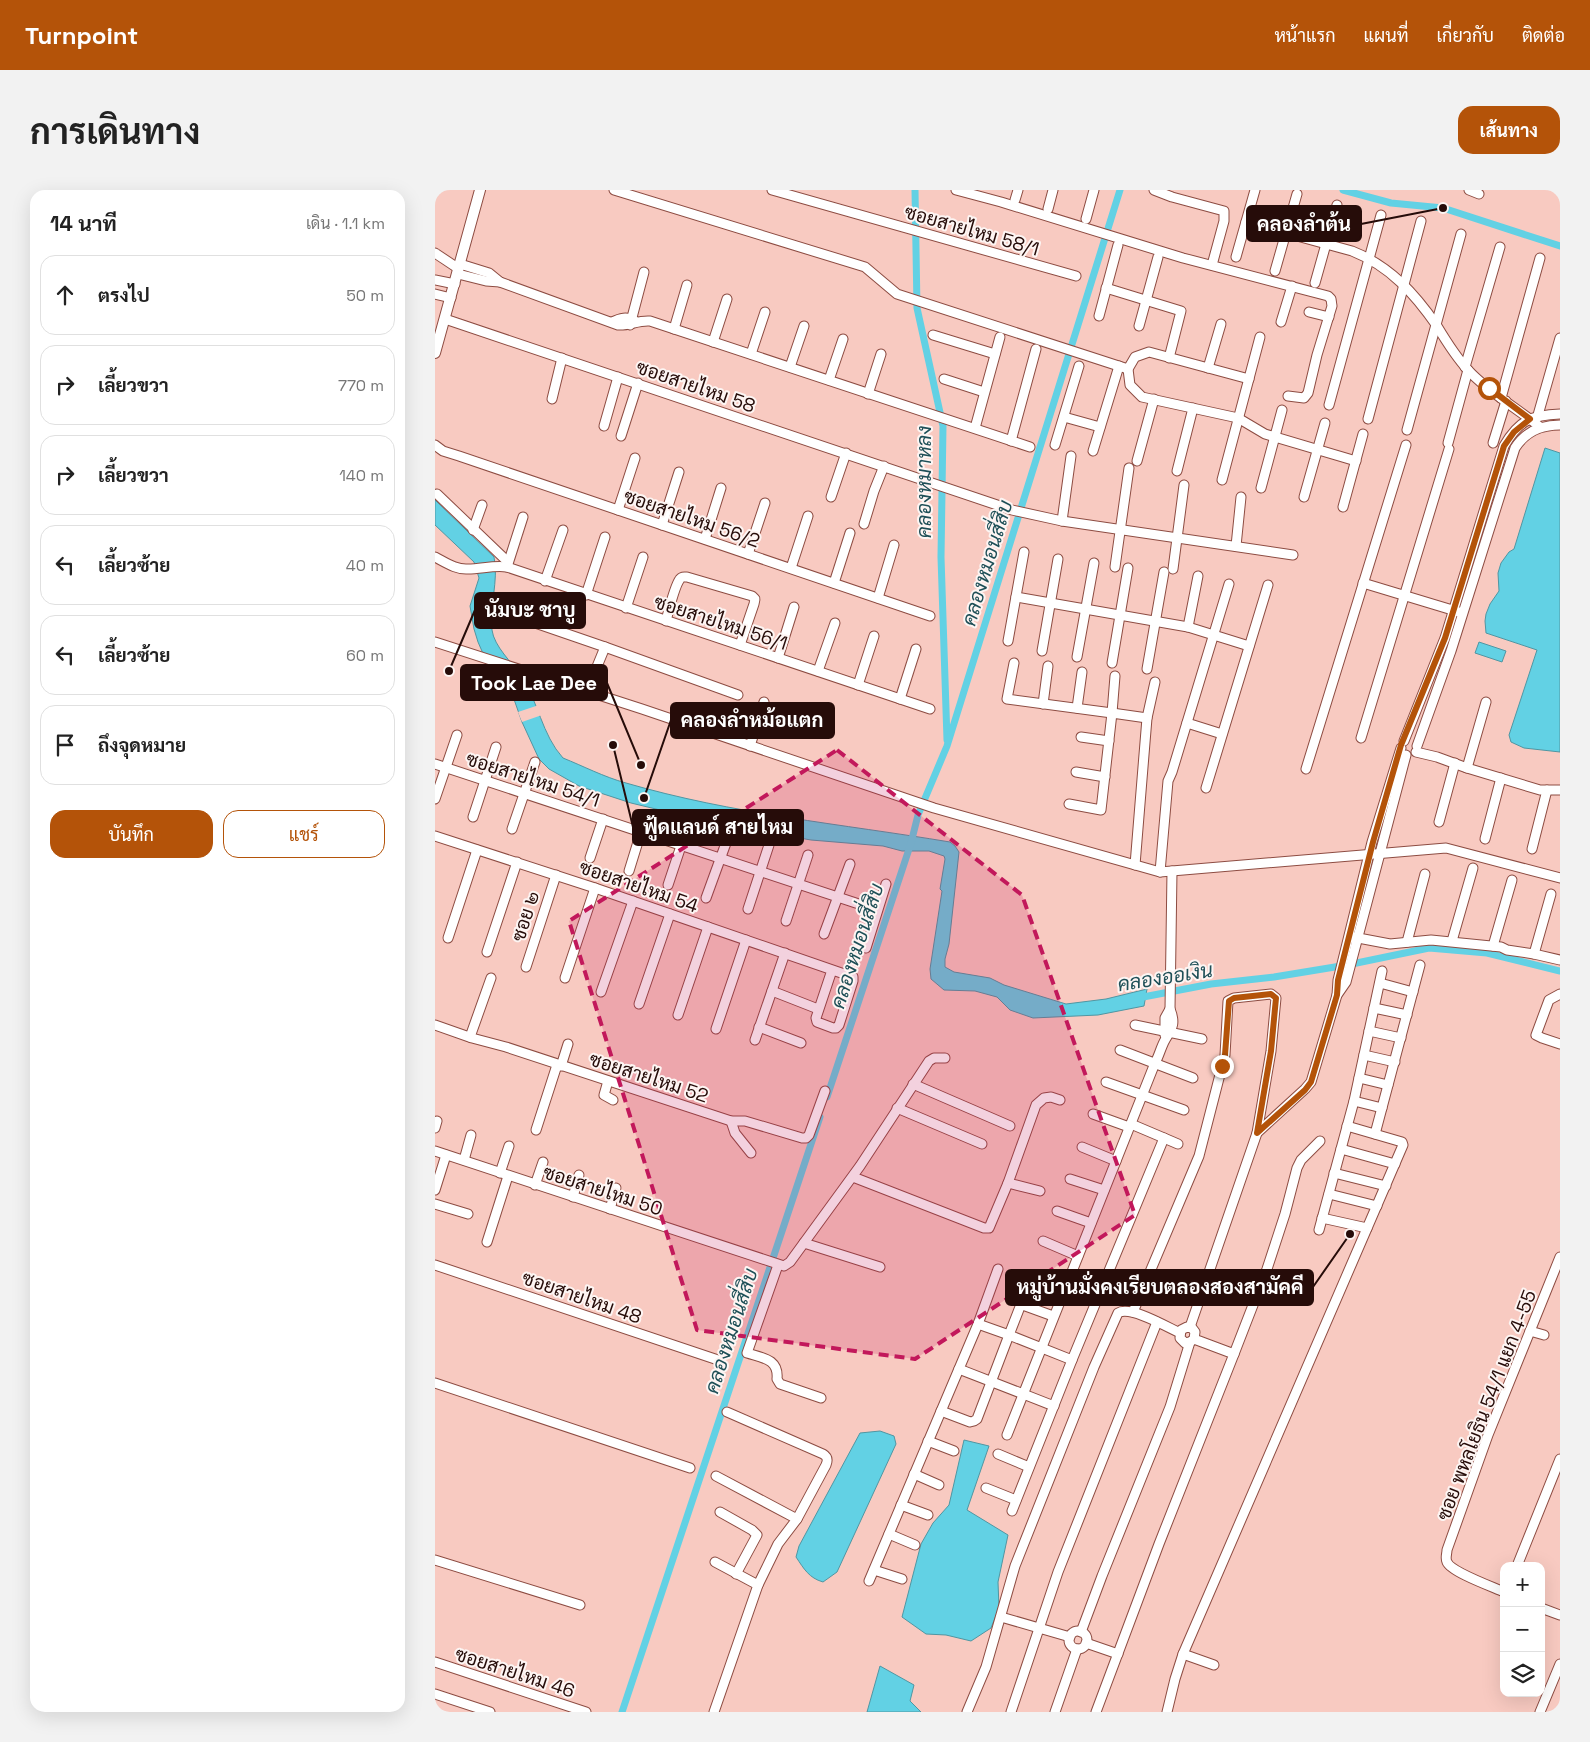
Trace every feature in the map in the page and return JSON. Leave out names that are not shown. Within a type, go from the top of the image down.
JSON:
[{"type":"main road","points":[[435,353],[437,335],[445,319],[480,190]]},
{"type":"street","points":[[614,190],[865,267],[897,294],[1123,367]]},
{"type":"street","name":"ซอยสายไหม 58/1","points":[[772,190],[1076,276]]},
{"type":"street","points":[[956,190],[1113,237],[1330,297],[1332,306],[1306,396],[1305,398],[1288,396]]},
{"type":"street","points":[[1015,200],[1017,190]]},
{"type":"street","points":[[1048,209],[1053,190]]},
{"type":"street","points":[[1086,219],[1094,190]]},
{"type":"street","points":[[1153,190],[1172,198],[1224,211],[1224,221],[1212,265]]},
{"type":"street","points":[[1236,258],[1255,190]]},
{"type":"street","points":[[1469,190],[1479,194]]},
{"type":"street","points":[[1275,271],[1297,194]]},
{"type":"street","points":[[1315,283],[1337,205]]},
{"type":"street","points":[[1329,404],[1381,215]]},
{"type":"street","points":[[1368,419],[1421,221]]},
{"type":"street","points":[[1246,222],[1352,251],[1369,258],[1392,273],[1404,284],[1467,369],[1503,400],[1534,417],[1540,427]]},
{"type":"street","points":[[1407,430],[1461,234]]},
{"type":"street","points":[[1099,316],[1118,245]]},
{"type":"street","points":[[1361,738],[1449,446],[1467,369],[1501,246]]},
{"type":"street","points":[[435,253],[459,269],[485,281],[500,282],[618,325],[647,321],[1030,447]]},
{"type":"street","points":[[1139,326],[1158,258]]},
{"type":"street","points":[[1493,443],[1540,258]]},
{"type":"street","points":[[632,322],[644,272]]},
{"type":"street","points":[[435,280],[455,284]]},
{"type":"street","points":[[674,329],[687,285]]},
{"type":"street","points":[[1281,322],[1292,286]]},
{"type":"street","points":[[1106,288],[1181,311],[1169,358]]},
{"type":"street","points":[[435,294],[451,298]]},
{"type":"street","points":[[713,342],[727,298]]},
{"type":"street","points":[[751,354],[765,312]]},
{"type":"street","points":[[1309,312],[1329,317]]},
{"type":"street","name":"ซอยสายไหม 58","points":[[445,319],[1012,510],[1062,521],[1293,555]]},
{"type":"street","points":[[1208,368],[1221,324]]},
{"type":"street","points":[[790,367],[804,326]]},
{"type":"street","points":[[933,335],[995,354]]},
{"type":"street","points":[[975,428],[1000,337]]},
{"type":"street","points":[[1222,480],[1260,337]]},
{"type":"street","points":[[1534,417],[1560,338]]},
{"type":"street","points":[[829,380],[843,339]]},
{"type":"street","points":[[1011,441],[1036,349]]},
{"type":"street","points":[[1093,450],[1123,367],[1135,357],[1149,352],[1249,379]]},
{"type":"street","points":[[868,394],[881,354]]},
{"type":"street","points":[[552,399],[563,358]]},
{"type":"street","points":[[1055,445],[1079,366]]},
{"type":"street","points":[[1123,367],[1130,385],[1142,397],[1238,418],[1265,434],[1356,461]]},
{"type":"street","points":[[604,426],[618,377]]},
{"type":"street","points":[[944,378],[984,392]]},
{"type":"street","points":[[621,436],[638,383]]},
{"type":"street","points":[[1137,462],[1154,399]]},
{"type":"street","points":[[1177,471],[1193,408]]},
{"type":"street","points":[[1261,488],[1282,410]]},
{"type":"street","points":[[1404,748],[1411,755],[1417,749],[1458,612],[1480,522],[1504,446],[1514,432],[1534,417],[1560,414]]},
{"type":"street","points":[[1064,417],[1100,427]]},
{"type":"street","points":[[1304,497],[1325,423]]},
{"type":"street","points":[[1257,1133],[1305,1090],[1311,1082],[1343,976],[1349,952],[1348,936],[1369,854],[1404,748],[1442,646],[1458,612],[1490,525],[1515,448],[1527,434],[1540,427],[1560,425]]},
{"type":"street","points":[[1343,507],[1363,434]]},
{"type":"street","name":"ซอยสายไหม 56/2","points":[[435,445],[439,451],[930,616]]},
{"type":"street","points":[[1306,769],[1406,445]]},
{"type":"street","points":[[831,497],[846,453]]},
{"type":"street","points":[[1062,521],[1071,456]]},
{"type":"street","points":[[618,510],[635,458]]},
{"type":"street","points":[[864,524],[884,466]]},
{"type":"street","points":[[1115,567],[1129,468]]},
{"type":"street","points":[[662,525],[679,472]]},
{"type":"street","points":[[1173,569],[1183,484]]},
{"type":"street","points":[[705,539],[721,488]]},
{"type":"street","points":[[437,494],[506,565]]},
{"type":"street","points":[[1236,546],[1241,497]]},
{"type":"street","points":[[748,554],[765,503]]},
{"type":"street","points":[[473,530],[481,504]]},
{"type":"street","points":[[791,568],[808,516]]},
{"type":"street","points":[[506,565],[523,517]]},
{"type":"street","points":[[1480,522],[1490,525]]},
{"type":"street","points":[[545,581],[563,530]]},
{"type":"street","points":[[834,583],[850,533]]},
{"type":"street","points":[[586,594],[605,536]]},
{"type":"street","points":[[878,598],[894,546]]},
{"type":"street","points":[[1008,641],[1024,552]]},
{"type":"street","points":[[435,557],[452,566],[467,570],[506,565]]},
{"type":"street","points":[[626,608],[643,557]]},
{"type":"street","points":[[1042,651],[1058,559]]},
{"type":"street","points":[[1077,657],[1094,564]]},
{"type":"street","name":"ซอยสายไหม 56/1","points":[[506,565],[545,581],[930,709]]},
{"type":"street","points":[[1112,663],[1128,568]]},
{"type":"street","points":[[1147,669],[1164,572]]},
{"type":"street","points":[[1188,628],[1198,576]]},
{"type":"street","points":[[666,621],[677,585],[683,577],[743,593],[752,596],[755,604],[740,645]]},
{"type":"street","points":[[1363,583],[1458,612]]},
{"type":"street","points":[[1160,872],[1167,781],[1173,772],[1229,584]]},
{"type":"street","points":[[1206,788],[1268,585]]},
{"type":"street","points":[[1016,597],[1155,621],[1188,628],[1249,646]]},
{"type":"street","points":[[778,658],[793,607]]},
{"type":"street","points":[[512,615],[738,695]]},
{"type":"street","points":[[818,672],[835,623]]},
{"type":"street","points":[[858,685],[874,636]]},
{"type":"street","points":[[435,642],[934,808],[1160,872],[1379,853],[1453,849],[1560,878]]},
{"type":"street","points":[[587,691],[605,647]]},
{"type":"street","points":[[900,699],[916,649]]},
{"type":"street","points":[[1013,663],[1007,699],[1147,718]]},
{"type":"street","points":[[1043,704],[1048,666]]},
{"type":"street","points":[[1077,708],[1082,672]]},
{"type":"street","points":[[1069,804],[1101,810],[1115,676]]},
{"type":"street","points":[[1135,865],[1147,718],[1155,682]]},
{"type":"street","points":[[750,746],[764,702]]},
{"type":"street","points":[[1467,768],[1486,702]]},
{"type":"street","points":[[1187,724],[1223,734]]},
{"type":"street","points":[[435,799],[457,735]]},
{"type":"street","points":[[1081,737],[1109,741]]},
{"type":"street","points":[[1349,952],[1358,938],[1404,748],[1412,740],[1417,749],[1467,768],[1540,790],[1560,790]]},
{"type":"street","points":[[473,817],[496,748]]},
{"type":"street","points":[[512,829],[535,762]]},
{"type":"street","points":[[1439,822],[1455,763]]},
{"type":"street","name":"ซอยสายไหม 54/1","points":[[435,764],[877,910]]},
{"type":"street","points":[[1076,772],[1105,777]]},
{"type":"street","points":[[1485,839],[1501,778]]},
{"type":"street","points":[[1532,848],[1547,790]]},
{"type":"street","points":[[590,858],[603,819]]},
{"type":"street","points":[[668,885],[688,825]]},
{"type":"street","points":[[629,871],[641,832]]},
{"type":"street","points":[[706,898],[730,832]]},
{"type":"street","name":"ซอยสายไหม 54","points":[[435,836],[595,888],[853,977],[836,1028],[817,1022],[818,1009]]},
{"type":"street","points":[[748,910],[769,845]]},
{"type":"street","points":[[448,938],[477,850]]},
{"type":"street","points":[[786,921],[809,855]]},
{"type":"street","points":[[487,952],[517,862]]},
{"type":"street","points":[[824,934],[850,864]]},
{"type":"street","points":[[1452,941],[1473,868]]},
{"type":"street","points":[[1007,1435],[1167,1034],[1165,1018],[1171,1005],[1172,871]]},
{"type":"street","points":[[1407,942],[1425,874]]},
{"type":"street","name":"ซอย ๒","points":[[526,967],[556,875]]},
{"type":"street","points":[[1493,946],[1512,880]]},
{"type":"street","points":[[866,948],[886,884]]},
{"type":"street","points":[[565,978],[595,888]]},
{"type":"street","points":[[1534,954],[1551,894]]},
{"type":"street","points":[[601,992],[633,901]]},
{"type":"street","points":[[639,1004],[670,914]]},
{"type":"street","points":[[678,1015],[708,927]]},
{"type":"street","points":[[1348,936],[1390,944],[1452,941],[1501,946],[1507,950],[1560,960]]},
{"type":"street","points":[[716,1029],[746,940]]},
{"type":"street","points":[[755,1040],[785,953]]},
{"type":"street","points":[[1375,1134],[1420,964]]},
{"type":"street","points":[[772,991],[818,1009],[832,970]]},
{"type":"street","points":[[1319,1230],[1354,1101],[1382,971]]},
{"type":"street","points":[[470,1037],[491,978]]},
{"type":"street","points":[[1380,983],[1413,992]]},
{"type":"street","points":[[1133,1312],[1199,1156],[1225,1055],[1229,1001],[1234,998],[1271,994],[1276,998],[1271,1051],[1257,1133],[1190,1327]]},
{"type":"street","points":[[1560,994],[1549,1000],[1536,1035],[1560,1044]]},
{"type":"street","points":[[1374,1008],[1407,1015]]},
{"type":"street","name":"ซอยสายไหม 52","points":[[435,1025],[731,1120],[745,1120],[806,1138],[809,1135],[825,1090]]},
{"type":"street","points":[[1135,1025],[1167,1034],[1202,1040]]},
{"type":"street","points":[[759,1027],[801,1043]]},
{"type":"street","points":[[1369,1031],[1401,1038]]},
{"type":"street","points":[[536,1130],[567,1044]]},
{"type":"street","points":[[1120,1050],[1193,1078]]},
{"type":"street","points":[[1364,1055],[1395,1062]]},
{"type":"street","points":[[821,1398],[780,1384],[777,1379],[776,1366],[772,1362],[747,1353],[777,1264],[787,1265],[804,1243],[853,1177],[929,1061],[934,1058],[945,1058]]},
{"type":"street","points":[[1359,1078],[1388,1085]]},
{"type":"street","points":[[608,1082],[604,1095],[613,1100]]},
{"type":"street","points":[[1106,1082],[1184,1110]]},
{"type":"street","points":[[913,1084],[1010,1126]]},
{"type":"street","points":[[853,1177],[984,1228],[989,1228],[1008,1183],[1036,1105],[1044,1098],[1060,1100]]},
{"type":"street","points":[[1354,1101],[1382,1108]]},
{"type":"street","points":[[897,1108],[982,1144]]},
{"type":"street","points":[[1093,1114],[1178,1144]]},
{"type":"street","points":[[731,1120],[735,1133],[751,1153]]},
{"type":"street","points":[[1167,1712],[1183,1654],[1403,1145],[1403,1142],[1347,1126]]},
{"type":"street","points":[[464,1160],[471,1135]]},
{"type":"street","points":[[1012,1511],[1164,1138]]},
{"type":"street","points":[[1096,1712],[1270,1259],[1285,1214],[1297,1168],[1301,1160],[1320,1141]]},
{"type":"street","points":[[487,1242],[504,1175],[509,1146]]},
{"type":"street","points":[[1082,1148],[1116,1161]]},
{"type":"street","points":[[1341,1149],[1395,1164]]},
{"type":"street","name":"ซอยสายไหม 50","points":[[435,1151],[777,1264]]},
{"type":"street","points":[[435,1190],[446,1155]]},
{"type":"street","points":[[535,1185],[543,1162]]},
{"type":"street","points":[[1334,1172],[1386,1186]]},
{"type":"street","points":[[573,1197],[579,1175]]},
{"type":"street","points":[[1070,1179],[1104,1190]]},
{"type":"street","points":[[1008,1183],[1040,1191]]},
{"type":"street","points":[[610,1209],[616,1188]]},
{"type":"street","points":[[1329,1194],[1377,1206]]},
{"type":"street","points":[[435,1204],[468,1214]]},
{"type":"street","points":[[1057,1211],[1091,1223]]},
{"type":"street","points":[[1322,1218],[1367,1228]]},
{"type":"street","points":[[1043,1242],[1078,1256]]},
{"type":"street","points":[[804,1243],[881,1267]]},
{"type":"street","name":"ซอย พหลโยธิน 54/1 แยก 4-55","points":[[1500,1590],[1448,1565],[1446,1560],[1447,1550],[1488,1435],[1560,1257]]},
{"type":"street","name":"ซอยสายไหม 48","points":[[435,1265],[718,1360]]},
{"type":"street","points":[[869,1581],[978,1324],[998,1269]]},
{"type":"street","points":[[941,1410],[970,1422],[977,1419],[1030,1281],[1033,1279],[1065,1289]]},
{"type":"street","points":[[1020,1304],[1053,1316]]},
{"type":"street","points":[[967,1712],[986,1667],[1015,1566],[1094,1367],[1118,1313],[1123,1310],[1133,1312],[1157,1322],[1179,1333],[1181,1340],[1185,1343],[1192,1341],[1234,1354]]},
{"type":"street","points":[[1011,1712],[1058,1572],[1157,1322]]},
{"type":"street","points":[[978,1324],[1072,1360]]},
{"type":"street","points":[[1179,1333],[1182,1328],[1190,1327]]},
{"type":"street","points":[[1081,1632],[1170,1407],[1195,1332],[1190,1327]]},
{"type":"street","points":[[1530,1331],[1544,1336]]},
{"type":"street","points":[[959,1369],[1054,1406]]},
{"type":"street","points":[[435,1383],[690,1468]]},
{"type":"street","points":[[714,1712],[757,1585],[777,1544],[797,1519],[828,1460],[823,1454],[727,1412]]},
{"type":"street","points":[[928,1441],[954,1451]]},
{"type":"street","points":[[998,1454],[1029,1467]]},
{"type":"street","points":[[1519,1562],[1560,1459]]},
{"type":"street","points":[[914,1474],[939,1485]]},
{"type":"street","points":[[716,1476],[797,1519]]},
{"type":"street","points":[[986,1488],[1016,1500]]},
{"type":"street","points":[[901,1505],[928,1514]]},
{"type":"street","points":[[720,1512],[752,1530],[757,1535],[736,1574]]},
{"type":"street","points":[[889,1534],[915,1545]]},
{"type":"street","points":[[435,1560],[579,1606]]},
{"type":"street","points":[[715,1562],[757,1585]]},
{"type":"street","points":[[874,1570],[902,1579]]},
{"type":"street","points":[[1545,1609],[1560,1615]]},
{"type":"street","points":[[1001,1617],[1070,1638]]},
{"type":"street","points":[[1074,1632],[1081,1632],[1086,1636],[1087,1643],[1081,1648],[1077,1648],[1071,1644],[1070,1638],[1074,1632]]},
{"type":"street","points":[[1087,1643],[1118,1654]]},
{"type":"street","points":[[1055,1712],[1077,1648]]},
{"type":"street","points":[[1183,1654],[1214,1665]]},
{"type":"street","name":"ซอยสายไหม 46","points":[[435,1662],[585,1712]]},
{"type":"street","points":[[1540,1712],[1557,1682],[1560,1664]]},
{"type":"street","points":[[435,1694],[490,1712]]},
{"type":"highlighted area","points":[[837,750],[1022,895],[1135,1215],[915,1359],[697,1330],[569,921]]},
{"type":"water","points":[[1545,448],[1560,453],[1560,752],[1524,748],[1511,742],[1509,735],[1537,650],[1486,633],[1485,621],[1490,604],[1499,591],[1498,573],[1501,563],[1509,552],[1514,549]]},
{"type":"water","points":[[435,500],[494,557],[495,575],[491,621],[493,636],[527,685],[550,739],[563,758],[618,781],[706,803],[950,842],[959,852],[945,967],[954,972],[990,978],[1004,985],[1066,1004],[1106,999],[1147,989],[1144,1006],[1098,1015],[1033,1018],[1010,1010],[997,997],[975,991],[944,990],[931,979],[930,969],[942,891],[940,889],[944,856],[929,851],[902,851],[883,846],[811,840],[718,824],[631,803],[579,786],[549,769],[539,759],[522,722],[510,688],[488,665],[478,642],[470,606],[479,578],[474,562],[435,525]]},
{"type":"water","points":[[1479,642],[1506,651],[1502,662],[1475,653]]},
{"type":"water","points":[[880,1431],[894,1436],[896,1444],[837,1572],[823,1582],[807,1572],[796,1557],[799,1546],[860,1433]]},
{"type":"water","points":[[964,1440],[989,1446],[967,1510],[1008,1535],[998,1582],[999,1608],[991,1628],[971,1641],[946,1635],[926,1634],[902,1617],[921,1544],[933,1523],[949,1505]]},
{"type":"water","points":[[880,1666],[914,1685],[910,1701],[921,1712],[867,1712]]},
{"type":"pier","points":[[539,705],[542,715],[522,722],[518,712]]},
{"type":"waterway","name":"คลองหมาหลง","points":[[915,190],[917,308],[943,426],[941,557],[947,740]]},
{"type":"waterway","name":"คลองหมอนสี่สิบ","points":[[827,1097],[911,843],[918,815],[947,746],[1120,190]]},
{"type":"waterway","points":[[1343,190],[1391,203],[1443,208],[1560,246]]},
{"type":"waterway","name":"คลองออเงิน","points":[[1138,998],[1211,984],[1274,977],[1347,965],[1429,948],[1487,953],[1560,971]]},
{"type":"waterway","name":"คลองหมอนสี่สิบ","points":[[622,1712],[820,1117]]},
{"type":"place","name":"คลองลำต้น","points":[[1443,208]]},
{"type":"place","name":"นัมบะ ชาบู","points":[[449,671]]},
{"type":"place","name":"ฟู้ดแลนด์ สายไหม","points":[[613,745]]},
{"type":"place","name":"Took Lae Dee","points":[[641,765]]},
{"type":"place","name":"คลองลำหม้อแตก","points":[[644,798]]},
{"type":"place","name":"หมู่บ้านมั่งคงเรียบตลองสองสามัคคี","points":[[1350,1234]]},
{"type":"route","points":[[1222,1066],[1225,1055],[1229,1001],[1234,998],[1271,994],[1276,998],[1271,1051],[1257,1133],[1305,1090],[1311,1082],[1337,995],[1338,980],[1369,854],[1401,745],[1445,638],[1504,446],[1514,432],[1530,419],[1489,388]]}]
